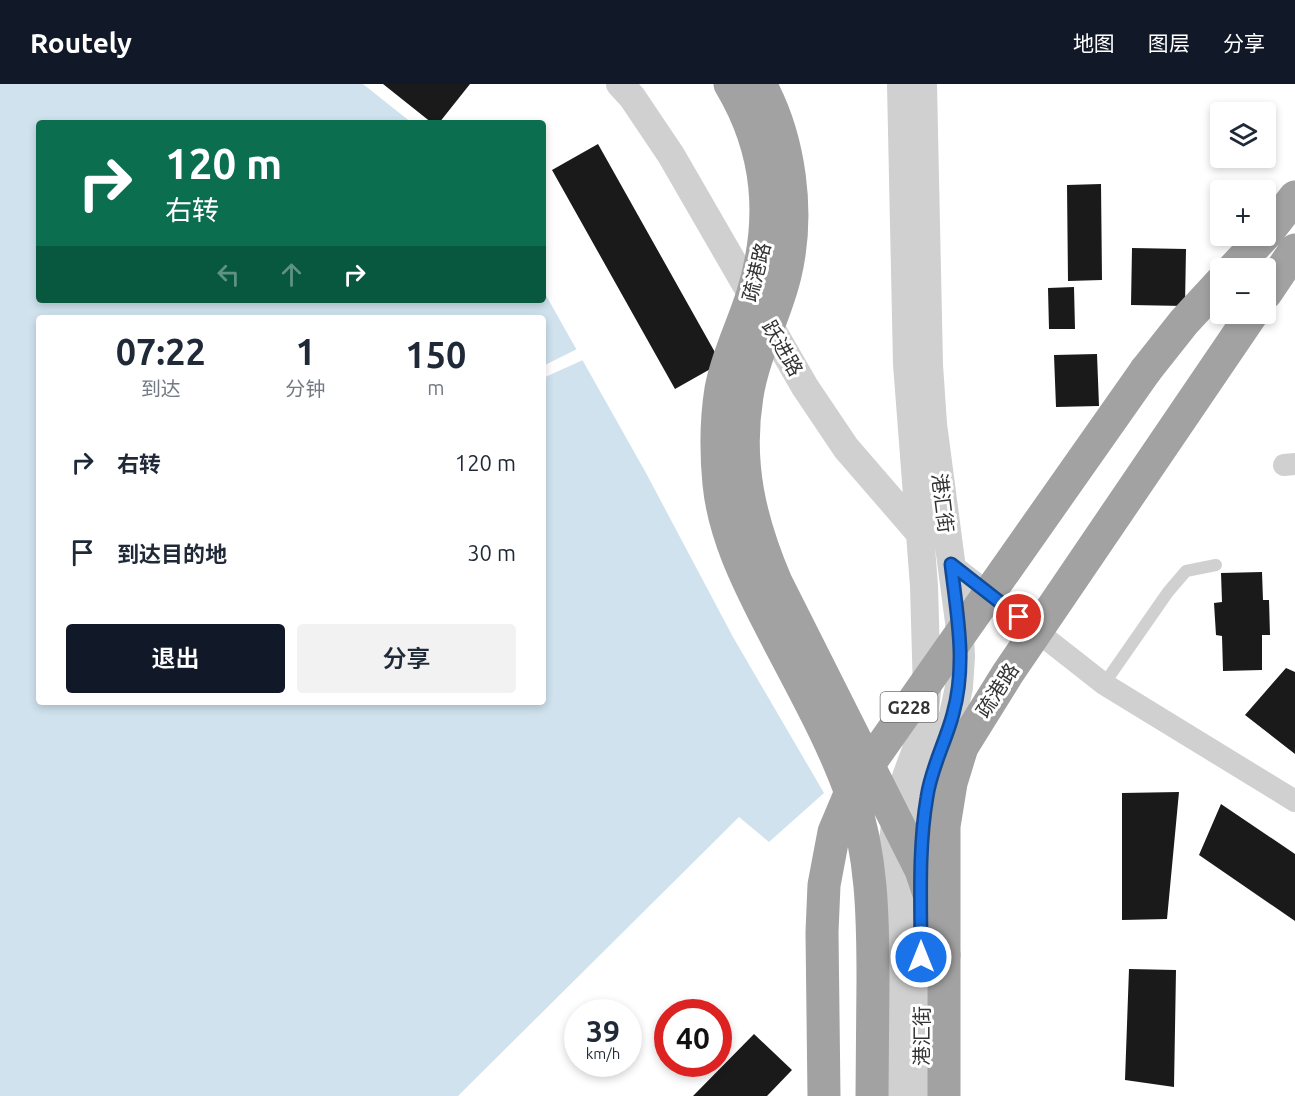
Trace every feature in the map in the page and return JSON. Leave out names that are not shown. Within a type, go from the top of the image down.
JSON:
[{"type":"highway","name":"疏港路","points":[[730,84],[752,128],[762,162],[766,200],[766,235],[752,296],[734,341],[721,389],[717,441],[719,487],[727,523],[739,558],[754,593],[835,752],[855,808],[865,849],[873,907],[872,1096]]},
{"type":"highway","points":[[760,84],[776,119],[786,157],[791,200],[790,238],[785,274],[757,351],[747,396],[743,442],[752,519],[776,582],[921,870],[935,912],[944,955]]},
{"type":"highway","points":[[1276,221],[1295,197]]},
{"type":"highway","points":[[1243,258],[1255,246]]},
{"type":"highway","points":[[1276,278],[1295,250]]},
{"type":"highway","name":"G228","points":[[824,1096],[822,956],[824,885],[834,832],[853,787],[1146,370],[1184,322],[1210,294]]},
{"type":"highway","name":"疏港路","points":[[944,1096],[944,826],[951,783],[962,747],[1008,673],[1245,324]]},
{"type":"street","name":"跃进路","points":[[620,84],[632,97],[671,155],[805,387],[840,440],[881,490],[951,564]]},
{"type":"street","name":"港汇街","points":[[893,1096],[893,842],[897,806],[917,747],[924,720],[927,691],[924,586],[907,364],[901,84]]},
{"type":"street","name":"港汇街","points":[[920,1096],[921,841],[927,793],[953,715],[959,687],[961,656],[959,622],[933,424],[928,365],[923,84]]},
{"type":"street","points":[[951,564],[1104,684],[1295,801]]},
{"type":"lane","points":[[1104,684],[1168,592],[1186,571],[1216,565]]},
{"type":"water","points":[[0,84],[363,84],[408,120],[36,120],[36,303],[546,303],[546,295],[646,473],[733,637],[824,793],[769,842],[739,817],[458,1096],[0,1096]]},
{"type":"pier","points":[[577,349],[583,360],[546,377],[546,364]]},
{"type":"building","points":[[383,84],[470,84],[441,120],[428,120]]},
{"type":"building","points":[[598,144],[721,363],[675,389],[552,170]]},
{"type":"building","points":[[1101,184],[1102,280],[1068,281],[1067,185]]},
{"type":"building","points":[[1132,248],[1186,249],[1185,306],[1131,305]]},
{"type":"building","points":[[1074,287],[1075,329],[1049,329],[1048,288]]},
{"type":"building","points":[[1097,354],[1099,406],[1056,407],[1054,355]]},
{"type":"building","points":[[1262,572],[1263,600],[1269,600],[1270,635],[1262,635],[1262,670],[1223,671],[1222,636],[1216,635],[1214,603],[1222,602],[1221,573]]},
{"type":"building","points":[[1286,668],[1295,672],[1295,754],[1245,715]]},
{"type":"building","points":[[1179,792],[1167,919],[1122,920],[1122,793]]},
{"type":"building","points":[[1221,804],[1295,854],[1295,921],[1199,855]]},
{"type":"building","points":[[1129,969],[1176,970],[1174,1087],[1125,1080]]},
{"type":"building","points":[[754,1034],[792,1070],[767,1096],[693,1096],[712,1077],[732,1077],[732,1056]]},
{"type":"route","points":[[921,957],[921,841],[927,793],[953,715],[959,687],[961,656],[959,622],[951,564],[1019,617]]}]
